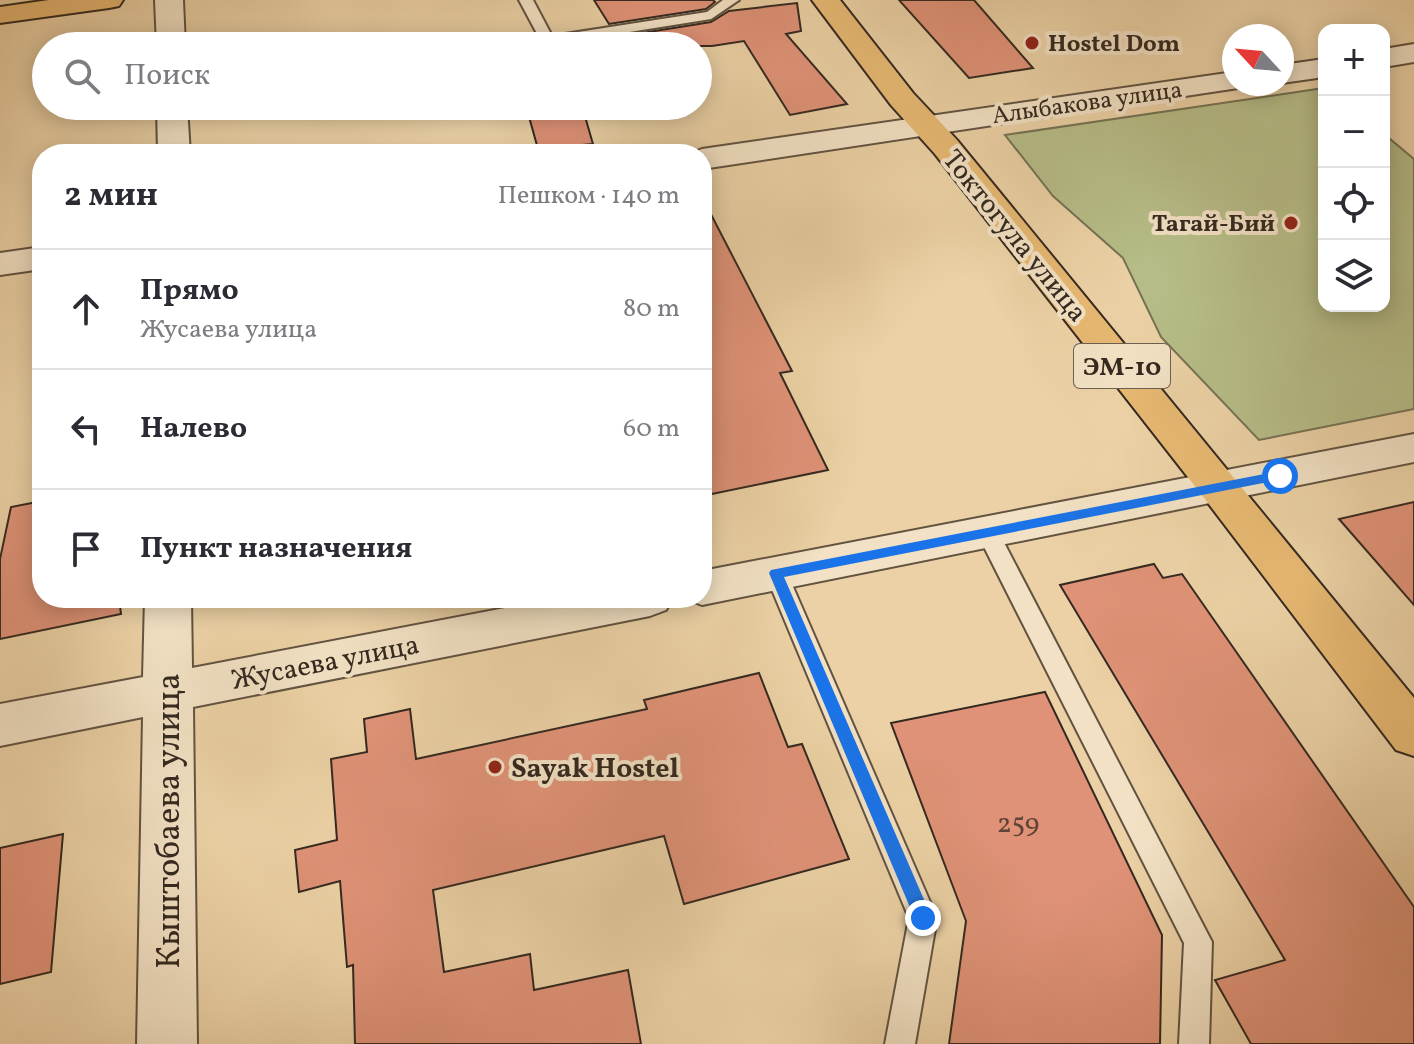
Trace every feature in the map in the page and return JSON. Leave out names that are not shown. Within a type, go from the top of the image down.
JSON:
[{"type":"highway","points":[[0,15],[109,0]]},
{"type":"highway","name":"Токтогула улица","points":[[826,0],[902,99],[927,125],[1220,488],[1414,735]]},
{"type":"street","points":[[169,0],[170,32]]},
{"type":"street","points":[[1390,57],[1414,53]]},
{"type":"street","points":[[1294,72],[1318,69]]},
{"type":"street","name":"Алыбакова улица","points":[[712,157],[1222,83]]},
{"type":"street","points":[[173,120],[174,144]]},
{"type":"street","points":[[0,264],[32,259]]},
{"type":"street","points":[[712,586],[1414,448]]},
{"type":"street","name":"Кыштобаева улица","points":[[167,1044],[168,608]]},
{"type":"street","name":"Жусаева улица","points":[[0,725],[599,608]]},
{"type":"lane","points":[[526,0],[543,32]]},
{"type":"lane","points":[[604,32],[711,15],[732,0]]},
{"type":"lane","points":[[988,533],[1198,942],[1194,1044]]},
{"type":"lane","points":[[776,573],[923,918],[900,1044]]},
{"type":"green space","points":[[1318,89],[1318,312],[1390,312],[1390,139],[1414,159],[1414,409],[1259,440],[1161,337],[1123,258],[1053,196],[1005,135],[1270,96],[1294,96],[1294,92]]},
{"type":"building","points":[[594,0],[715,2],[706,9],[609,24]]},
{"type":"building","points":[[899,0],[974,0],[1033,68],[969,78]]},
{"type":"building","points":[[797,3],[801,31],[786,34],[847,104],[790,115],[744,41],[712,46],[712,32],[648,32],[711,22],[729,11]]},
{"type":"building","points":[[530,120],[586,120],[593,144],[537,144]]},
{"type":"building","points":[[712,216],[792,371],[780,373],[828,470],[712,494]]},
{"type":"building","points":[[1414,502],[1414,605],[1339,519]]},
{"type":"building","points":[[32,503],[32,608],[120,608],[121,614],[0,639],[0,559],[11,507]]},
{"type":"building","points":[[1154,564],[1163,578],[1182,574],[1414,907],[1414,1044],[1251,1044],[1215,980],[1285,960],[1060,585]]},
{"type":"building","points":[[759,673],[788,747],[802,744],[849,859],[684,904],[664,836],[433,890],[444,972],[530,954],[534,990],[628,970],[641,1044],[355,1044],[353,965],[347,967],[340,881],[299,892],[295,850],[337,840],[331,759],[367,752],[364,719],[410,709],[416,759],[647,709],[644,700]]},
{"type":"building","points":[[1045,692],[1162,935],[1160,1044],[949,1044],[966,921],[891,723]]},
{"type":"building","points":[[63,834],[51,972],[0,984],[0,848]]},
{"type":"place","name":"Hostel Dom","points":[[1032,43]]},
{"type":"place","name":"Тагай-Бий","points":[[1291,223]]},
{"type":"place","name":"Sayak Hostel","points":[[495,767]]},
{"type":"route","points":[[923,918],[776,573],[1280,476]]}]
